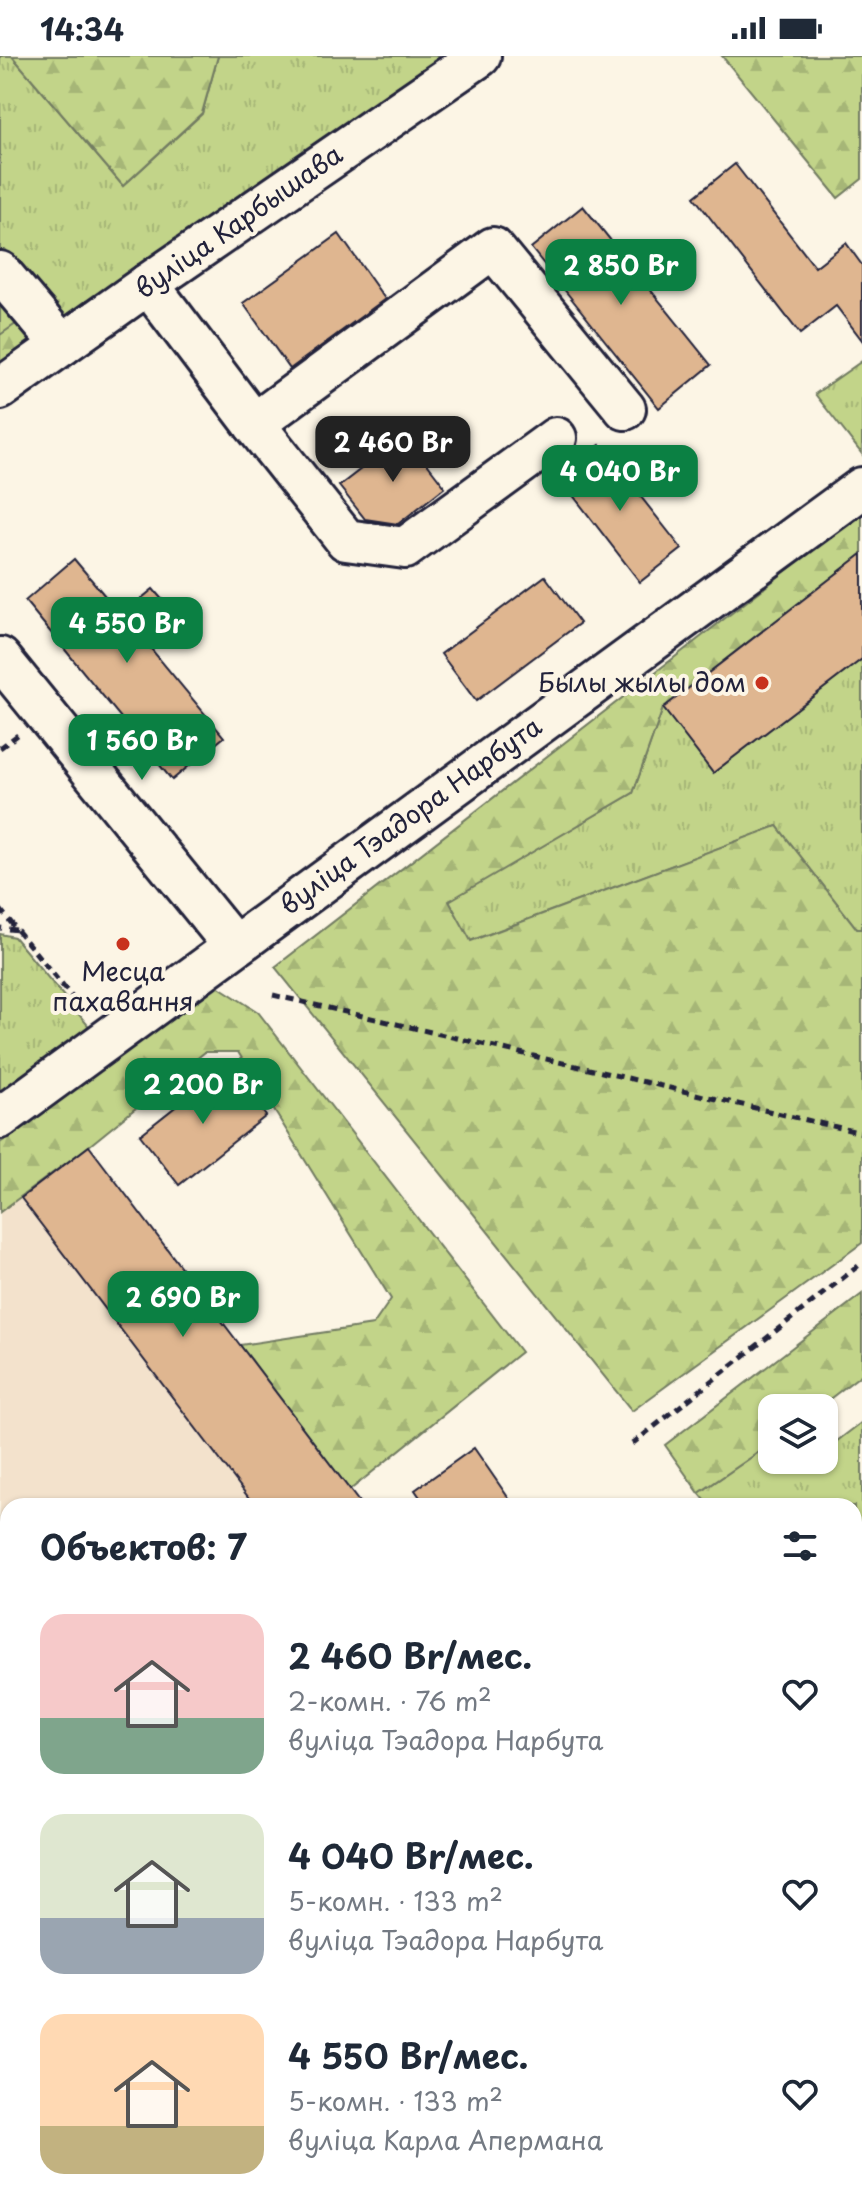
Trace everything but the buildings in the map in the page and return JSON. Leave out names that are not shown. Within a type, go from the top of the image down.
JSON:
[{"type":"street","name":"вуліца Карбышава","points":[[0,389],[480,56]]},
{"type":"street","points":[[254,424],[493,248],[625,409]]},
{"type":"street","points":[[0,272],[62,345]]},
{"type":"street","points":[[148,284],[346,540],[405,548],[556,438]]},
{"type":"street","name":"вуліца Тэадора Нарбута","points":[[0,1118],[862,488]]},
{"type":"street","points":[[0,658],[234,946]]},
{"type":"path","points":[[0,909],[90,1019]]},
{"type":"path","points":[[0,928],[17,930]]},
{"type":"path","points":[[273,995],[862,1133]]},
{"type":"path","points":[[632,1444],[862,1263]]},
{"type":"shaded area","points":[[89,1146],[356,1498],[0,1498],[0,1212]]},
{"type":"green space","points":[[0,56],[12,56],[123,186],[202,114],[218,56],[455,56],[0,373]]},
{"type":"green space","points":[[12,56],[218,56],[202,113],[123,186]]},
{"type":"green space","points":[[722,56],[862,56],[862,179],[838,198]]},
{"type":"green space","points":[[23,319],[40,346],[0,373],[0,335]]},
{"type":"green space","points":[[862,361],[862,454],[815,394]]},
{"type":"green space","points":[[862,512],[862,554],[663,708],[633,793],[449,901],[471,941],[777,826],[857,929],[862,929],[862,1243],[632,1411],[275,967]]},
{"type":"green space","points":[[862,659],[862,929],[858,930],[777,826],[470,941],[448,900],[633,793],[663,708],[713,773]]},
{"type":"green space","points":[[0,934],[14,937],[92,1030],[0,1094]]},
{"type":"green space","points":[[216,985],[258,1012],[521,1352],[350,1490],[240,1345],[373,1325],[391,1299],[238,1052],[205,1052],[89,1146],[0,1212],[0,1143]]},
{"type":"green space","points":[[862,1294],[862,1374],[836,1394],[758,1394],[758,1453],[699,1493],[665,1445]]},
{"type":"green space","points":[[862,1422],[862,1498],[703,1498],[699,1493],[758,1453],[758,1474],[838,1474],[838,1440]]},
{"type":"place","name":"Былы жылы дом","points":[[762,683]]},
{"type":"place","name":"Месца пахавання","points":[[123,944]]}]
